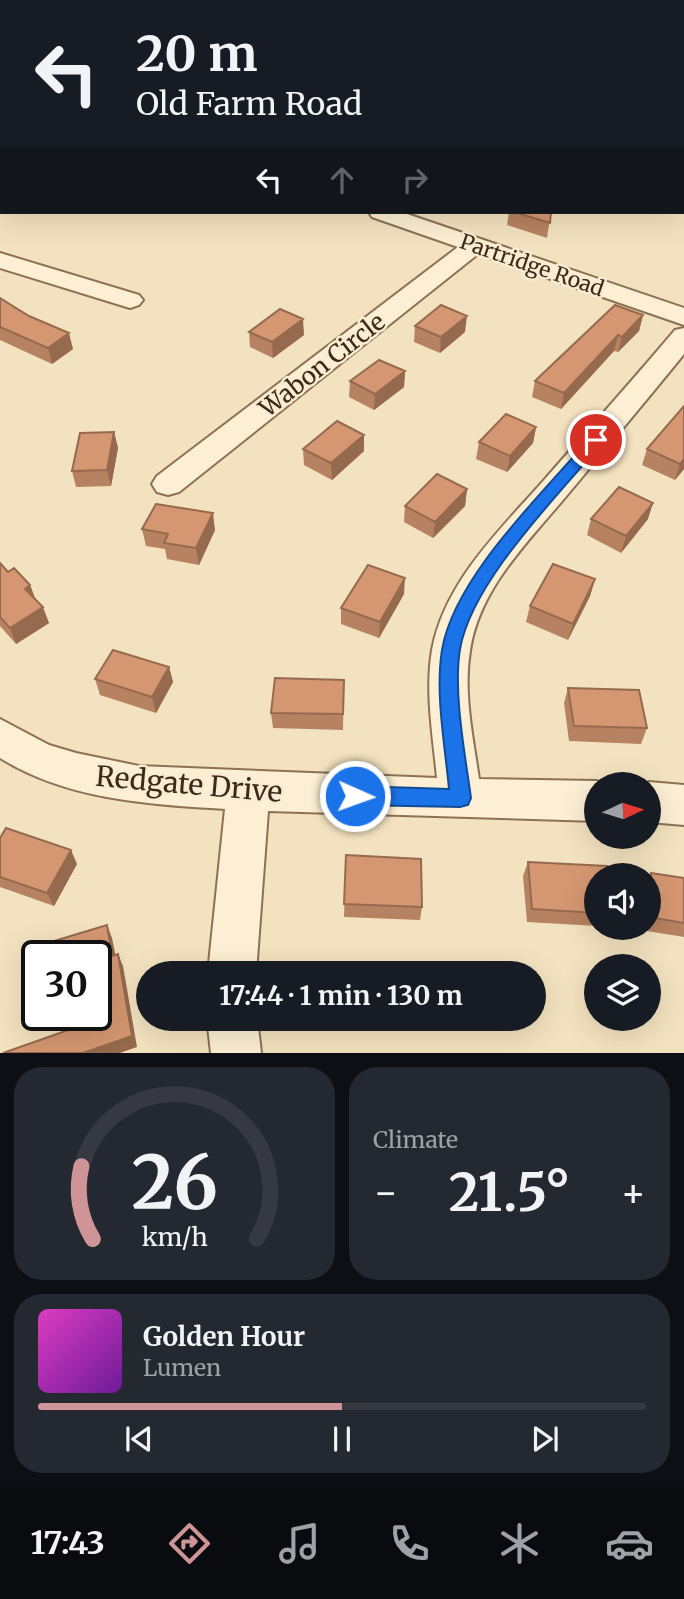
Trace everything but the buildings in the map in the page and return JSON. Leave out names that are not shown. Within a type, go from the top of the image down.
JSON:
[{"type":"street","name":"Partridge Road","points":[[386,214],[684,317]]},
{"type":"street","name":"Wabon Circle","points":[[168,484],[475,245]]},
{"type":"street","points":[[0,260],[130,300]]},
{"type":"street","points":[[460,798],[451,710],[451,651],[458,621],[472,593],[505,548],[684,336]]},
{"type":"street","name":"Redgate Drive","points":[[0,737],[37,758],[76,772],[139,785],[248,791],[584,801]]},
{"type":"street","points":[[233,961],[248,791]]},
{"type":"street","points":[[662,803],[684,805]]},
{"type":"street","points":[[233,1031],[236,1053]]},
{"type":"route","points":[[355,796],[460,798],[451,710],[451,651],[458,621],[472,593],[505,548],[596,440]]}]
